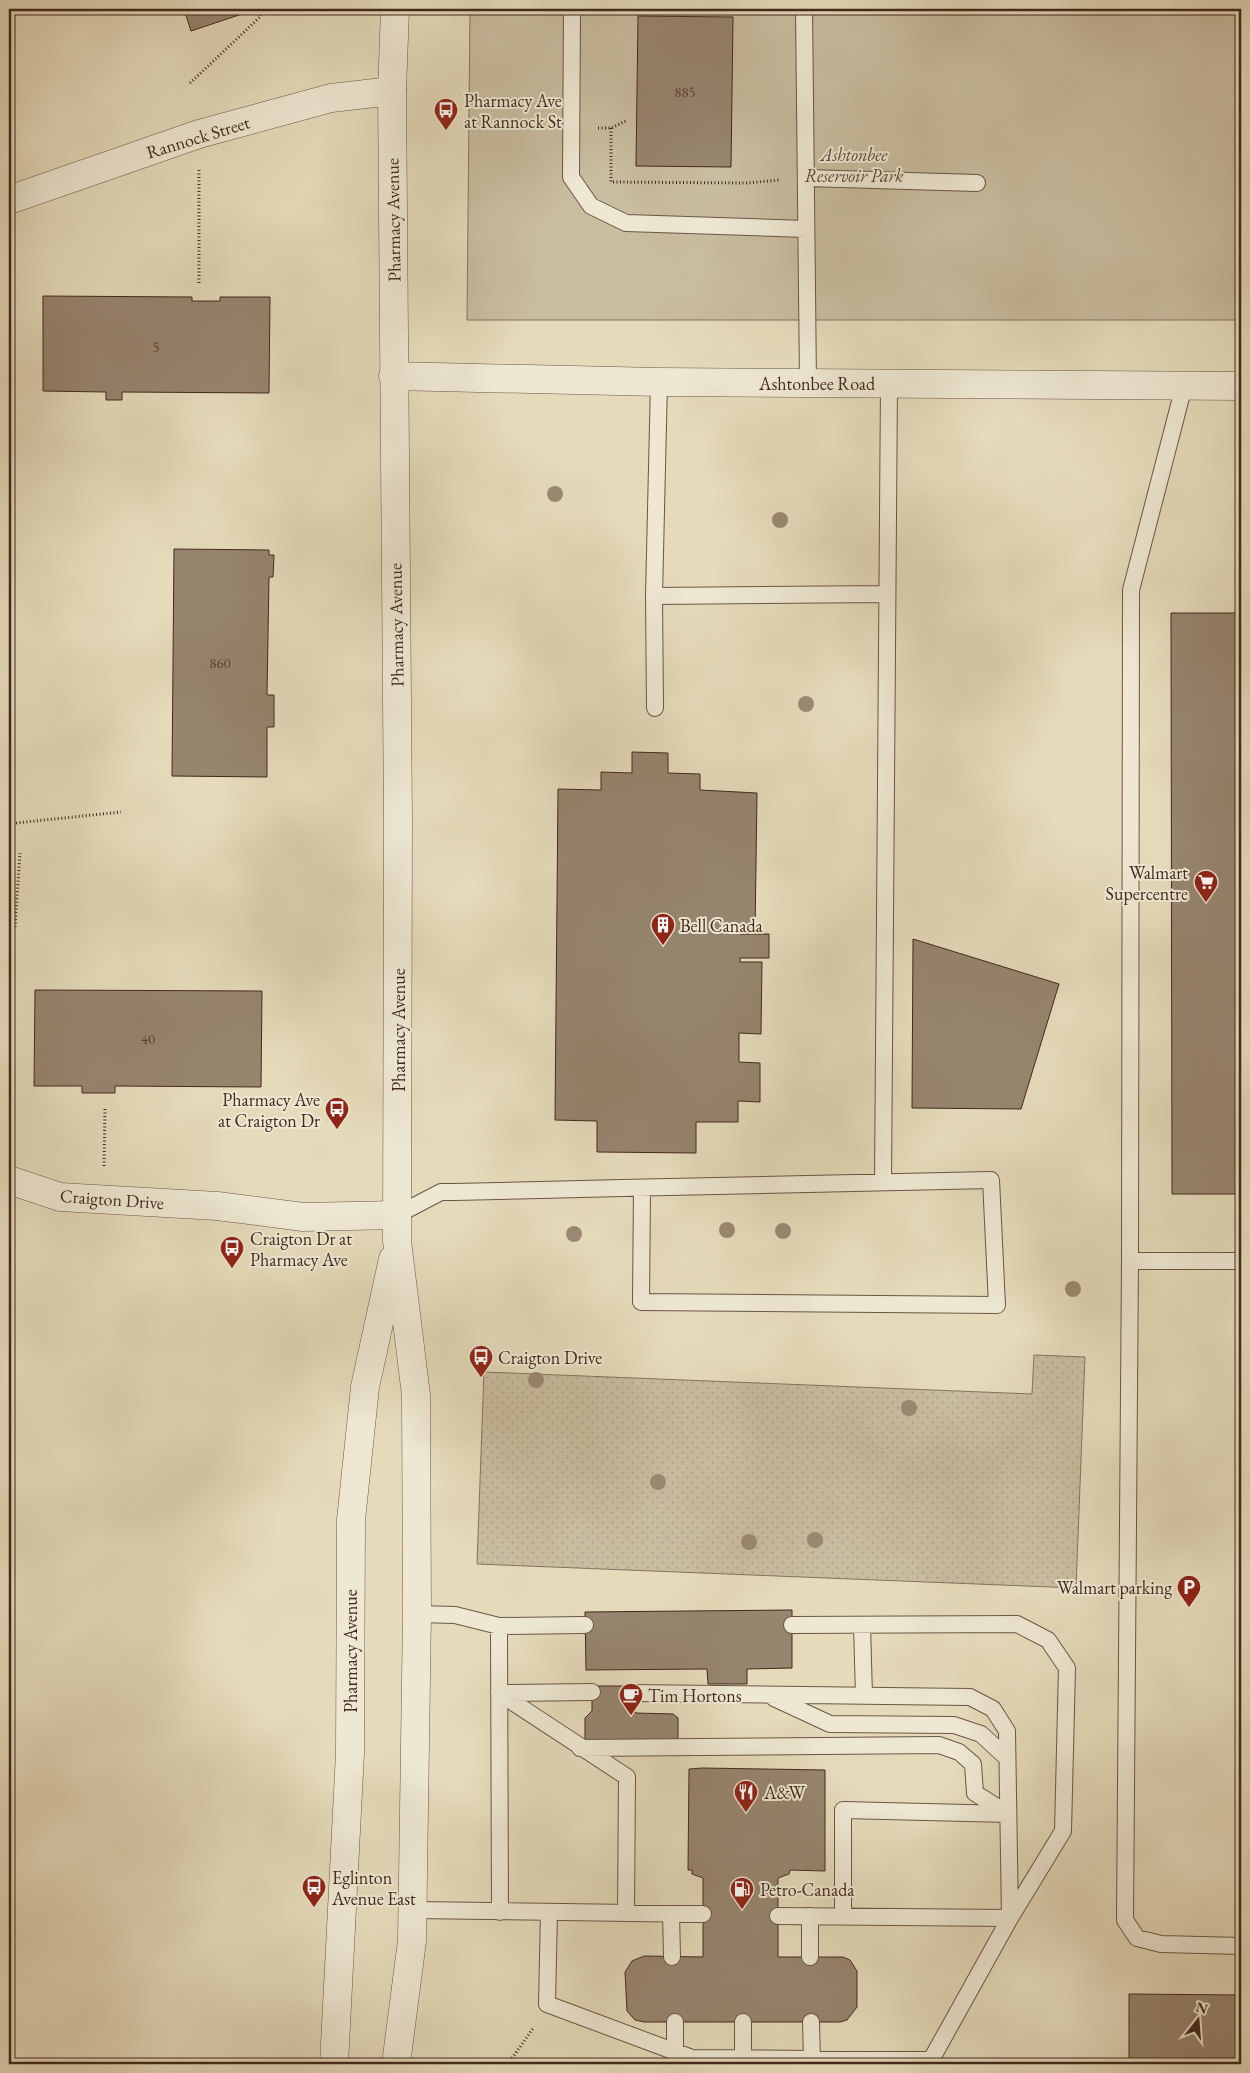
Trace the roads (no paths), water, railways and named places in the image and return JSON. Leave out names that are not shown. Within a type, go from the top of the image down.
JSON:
[{"type":"street","name":"Pharmacy Avenue","points":[[395,9],[392,92],[398,821],[397,1228],[416,1395],[417,1614],[412,1941],[396,2064]]},
{"type":"street","name":"Rannock Street","points":[[9,200],[199,134],[331,98],[392,92]]},
{"type":"street","name":"Ashtonbee Road","points":[[393,376],[659,382],[1241,386]]},
{"type":"street","name":"Craigton Drive","points":[[9,1180],[60,1197],[217,1206],[397,1228]]},
{"type":"street","name":"Pharmacy Avenue","points":[[334,2064],[350,1753],[351,1520],[365,1387],[397,1228]]},
{"type":"lane","points":[[572,9],[571,177],[592,206],[626,223],[806,229]]},
{"type":"lane","points":[[804,9],[808,383]]},
{"type":"lane","points":[[806,178],[977,183]]},
{"type":"lane","points":[[655,708],[654,596],[659,382]]},
{"type":"lane","points":[[883,1182],[889,383]]},
{"type":"lane","points":[[1184,386],[1131,590],[1130,1262],[1125,1920],[1137,1938],[1161,1944],[1241,1946]]},
{"type":"lane","points":[[654,596],[887,594]]},
{"type":"lane","points":[[397,1228],[441,1192],[991,1180],[997,1305],[641,1302],[642,1188]]},
{"type":"lane","points":[[1130,1262],[1241,1261]]},
{"type":"lane","points":[[417,1614],[456,1615],[499,1626],[585,1625]]},
{"type":"lane","points":[[549,1912],[547,2004],[692,2061],[743,2059],[931,2062],[1010,1918],[1063,1831],[1067,1668],[1048,1640],[1017,1624],[792,1625]]},
{"type":"lane","points":[[862,1625],[864,1696]]},
{"type":"lane","points":[[499,1626],[500,1912]]},
{"type":"lane","points":[[499,1693],[592,1692]]},
{"type":"lane","points":[[499,1693],[580,1748],[627,1777],[626,1913]]},
{"type":"lane","points":[[631,1693],[970,1698],[993,1709],[1007,1731],[1010,1918]]},
{"type":"lane","points":[[769,1695],[830,1724],[954,1725],[981,1734],[1008,1758]]},
{"type":"lane","points":[[580,1748],[939,1745],[959,1752],[973,1764],[975,1793],[1008,1814]]},
{"type":"lane","points":[[842,1916],[843,1810],[1008,1814]]},
{"type":"lane","points":[[413,1910],[703,1914]]},
{"type":"lane","points":[[671,1914],[672,1957]]},
{"type":"lane","points":[[778,1916],[1010,1918]]},
{"type":"lane","points":[[810,1916],[810,1957]]},
{"type":"lane","points":[[674,2022],[675,2053]]},
{"type":"lane","points":[[742,2022],[743,2059]]},
{"type":"lane","points":[[811,2022],[812,2060]]},
{"type":"place","name":"Pharmacy Ave at Rannock St","points":[[446,131]]},
{"type":"place","name":"Walmart Supercentre","points":[[1206,903]]},
{"type":"place","name":"Bell Canada","points":[[663,946]]},
{"type":"place","name":"Pharmacy Ave at Craigton Dr","points":[[337,1130]]},
{"type":"place","name":"Craigton Dr at Pharmacy Ave","points":[[232,1269]]},
{"type":"place","name":"Craigton Drive","points":[[481,1378]]},
{"type":"place","name":"Walmart parking","points":[[1189,1608]]},
{"type":"place","name":"Tim Hortons","points":[[631,1716]]},
{"type":"place","name":"A&W","points":[[746,1813]]},
{"type":"place","name":"Eglinton Avenue East","points":[[314,1908]]},
{"type":"place","name":"Petro-Canada","points":[[742,1910]]},
{"type":"park label","name":"Ashtonbee Reservoir Park","points":[[854,164]]}]
